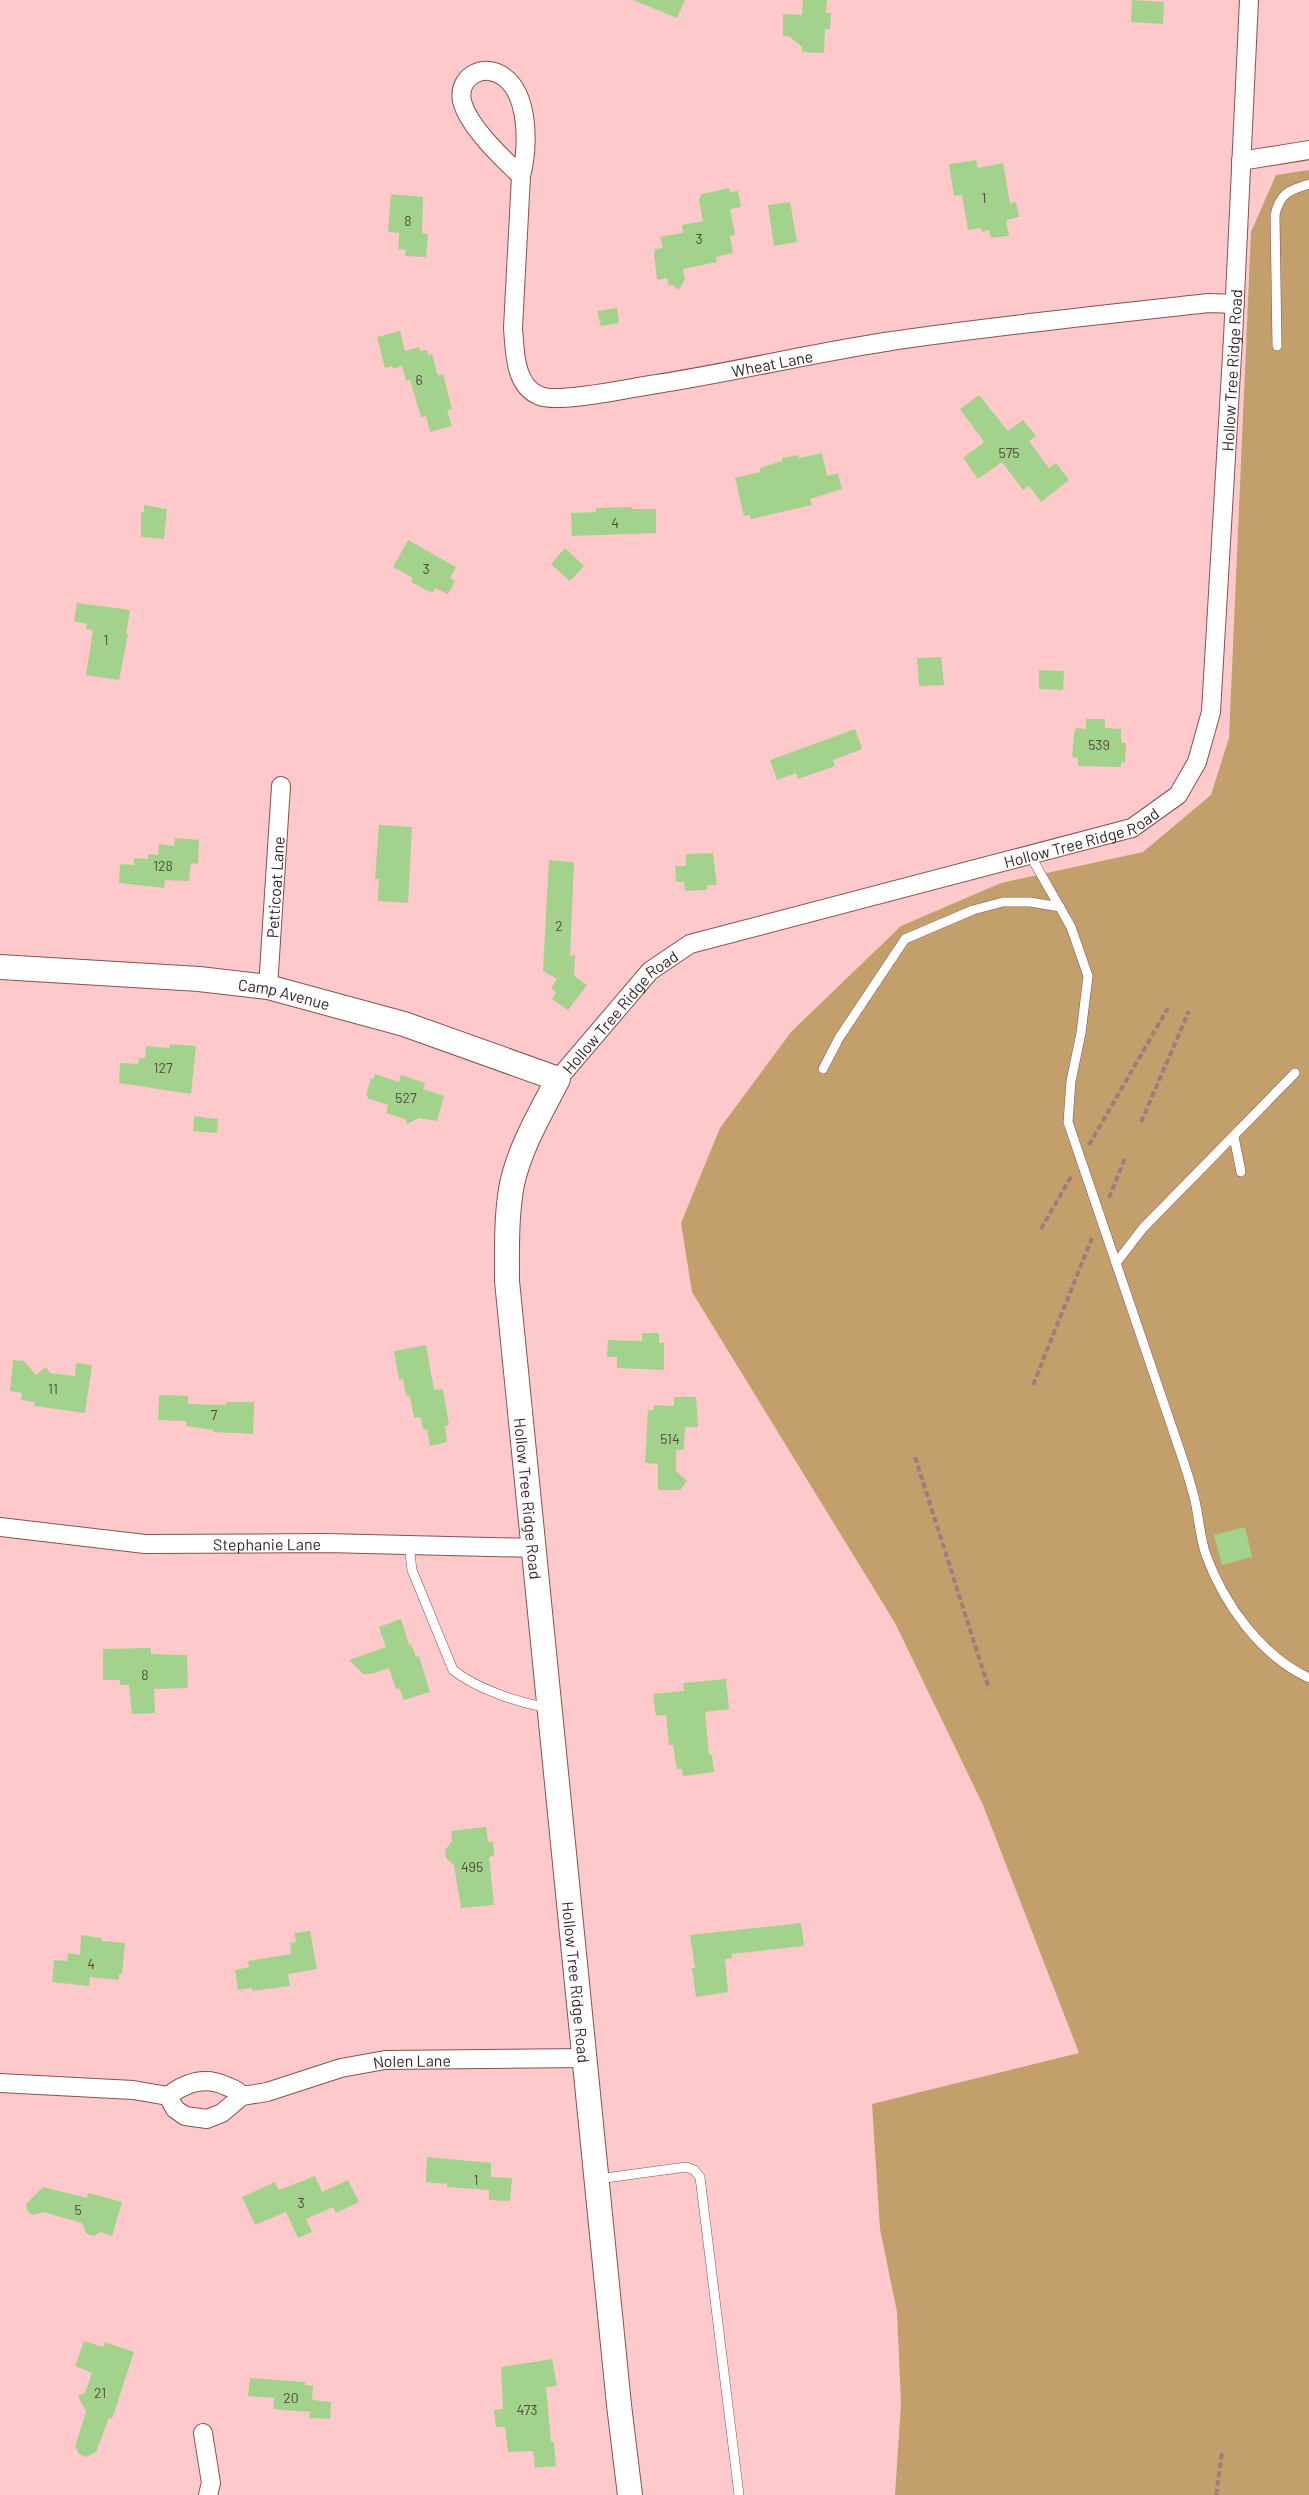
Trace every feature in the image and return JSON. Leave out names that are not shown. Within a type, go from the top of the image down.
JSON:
[{"type":"street","name":"Hollow Tree Ridge Road","points":[[630,2495],[619,2405],[507,1281],[507,1227],[512,1183],[530,1133],[558,1079],[650,971],[690,944],[1132,828],[1178,795],[1197,762],[1211,712],[1235,304],[1249,0]]},
{"type":"street","name":"Wheat Lane","points":[[521,176],[475,126],[468,114],[462,101],[462,89],[464,80],[472,74],[494,71],[505,77],[517,96],[526,134],[526,152],[521,176],[513,328],[515,353],[523,383],[540,396],[578,396],[694,378],[886,342],[968,331],[1187,306],[1235,304]]},
{"type":"street","points":[[1241,160],[1309,150]]},
{"type":"street","name":"Petticoat Lane","points":[[268,987],[281,786]]},
{"type":"street","name":"Camp Avenue","points":[[0,967],[199,979],[268,987],[404,1024],[558,1079]]},
{"type":"street","name":"Stephanie Lane","points":[[0,1527],[145,1544],[535,1548]]},
{"type":"street","name":"Nolen Lane","points":[[168,2096],[175,2109],[185,2116],[207,2119],[222,2113],[242,2096],[267,2092],[341,2068],[385,2060],[586,2058]]},
{"type":"street","points":[[0,2083],[133,2090],[168,2096],[186,2085],[207,2080],[238,2091],[242,2096]]},
{"type":"street","points":[[203,2433],[211,2483],[208,2495]]},
{"type":"lane","points":[[1277,346],[1275,214],[1278,202],[1287,190],[1309,184]]},
{"type":"lane","points":[[1030,855],[1071,927],[1088,976],[1071,1081],[1068,1122],[1179,1448],[1194,1498],[1206,1553],[1222,1591],[1256,1638],[1289,1669],[1309,1678]]},
{"type":"lane","points":[[823,1069],[839,1038],[905,939],[973,910],[1003,902],[1030,902],[1060,907]]},
{"type":"lane","points":[[1116,1263],[1143,1228],[1295,1073]]},
{"type":"lane","points":[[1234,1137],[1241,1172]]},
{"type":"lane","points":[[409,1545],[412,1570],[453,1670],[463,1677],[524,1704],[551,1708]]},
{"type":"lane","points":[[598,2179],[686,2167],[694,2170],[700,2177],[739,2495]]},
{"type":"path","points":[[1041,1228],[1168,1008]]},
{"type":"path","points":[[1141,1122],[1189,1011]]},
{"type":"path","points":[[1033,1385],[1125,1158]]},
{"type":"path","points":[[915,1457],[989,1689]]},
{"type":"path","points":[[1216,2495],[1222,2453]]},
{"type":"shaded area","points":[[1309,170],[1309,2495],[895,2495],[901,2404],[897,2312],[880,2229],[872,2104],[1079,2053],[983,1805],[895,1623],[692,1292],[681,1223],[720,1128],[791,1032],[901,926],[1001,883],[1143,852],[1211,795],[1229,738],[1251,232],[1276,175]]},
{"type":"building","points":[[633,0],[685,0],[677,18]]},
{"type":"building","points":[[803,0],[827,0],[826,13],[831,13],[830,29],[825,29],[824,53],[802,52],[802,47],[789,36],[783,36],[783,14],[802,15]]},
{"type":"building","points":[[1132,0],[1164,2],[1163,24],[1131,22]]},
{"type":"building","points":[[976,160],[978,168],[1003,163],[1010,203],[1016,202],[1019,217],[1006,220],[1009,236],[991,238],[989,230],[982,232],[981,228],[968,230],[962,195],[954,196],[949,164]]},
{"type":"building","points":[[729,188],[730,192],[738,191],[741,207],[730,209],[735,235],[730,236],[733,253],[716,257],[717,262],[683,269],[685,279],[679,290],[673,285],[669,286],[667,278],[657,280],[654,254],[655,249],[663,248],[660,237],[683,233],[682,225],[703,221],[699,200],[701,194]]},
{"type":"building","points":[[391,194],[423,197],[422,233],[428,234],[426,257],[405,256],[406,250],[398,249],[399,233],[388,232]]},
{"type":"building","points":[[790,202],[797,242],[774,246],[768,205]]},
{"type":"building","points":[[617,308],[619,323],[601,326],[597,311]]},
{"type":"building","points":[[400,331],[405,351],[419,347],[420,351],[427,350],[428,355],[432,354],[438,376],[443,374],[452,409],[447,410],[452,426],[430,432],[426,416],[421,417],[410,380],[406,381],[402,366],[393,369],[392,366],[385,368],[377,337]]},
{"type":"building","points":[[979,395],[1008,431],[1023,420],[1036,436],[1029,441],[1049,468],[1056,463],[1069,480],[1041,502],[1029,486],[1023,490],[1002,462],[978,479],[963,458],[984,442],[960,409]]},
{"type":"building","points":[[822,453],[827,476],[838,473],[842,489],[810,499],[812,505],[751,519],[750,515],[744,516],[735,478],[760,472],[760,468],[782,461],[782,458],[799,455],[799,458]]},
{"type":"building","points":[[144,505],[167,509],[164,539],[141,537],[141,512],[144,513]]},
{"type":"building","points":[[632,507],[632,509],[656,509],[656,533],[572,536],[571,513],[596,512],[596,508]]},
{"type":"building","points":[[408,540],[456,567],[450,578],[455,581],[448,594],[435,588],[432,593],[411,582],[413,578],[393,567]]},
{"type":"building","points":[[565,548],[584,566],[570,581],[551,564]]},
{"type":"building","points":[[77,603],[130,610],[119,680],[86,675],[93,630],[86,629],[87,624],[74,621]]},
{"type":"building","points":[[941,657],[944,685],[919,686],[917,658]]},
{"type":"building","points":[[1039,670],[1064,671],[1063,690],[1039,689]]},
{"type":"building","points":[[1086,719],[1105,719],[1105,728],[1121,729],[1122,743],[1126,743],[1125,763],[1121,762],[1121,767],[1078,766],[1078,758],[1072,757],[1074,734],[1076,728],[1086,729]]},
{"type":"building","points":[[855,729],[862,749],[833,760],[835,766],[798,779],[796,773],[777,780],[770,760]]},
{"type":"building","points":[[379,825],[412,827],[408,903],[378,901],[379,879],[375,879]]},
{"type":"building","points":[[175,838],[199,840],[198,864],[191,863],[189,881],[165,880],[164,888],[119,883],[120,864],[134,865],[134,858],[148,859],[148,854],[158,855],[159,844],[174,846]]},
{"type":"building","points":[[713,853],[717,885],[707,885],[707,890],[685,891],[684,882],[676,882],[675,866],[686,866],[686,854]]},
{"type":"building","points":[[549,860],[574,862],[570,957],[575,954],[574,976],[587,985],[568,1010],[552,999],[556,992],[551,988],[557,979],[543,971]]},
{"type":"building","points":[[170,1044],[196,1046],[191,1094],[119,1083],[120,1063],[138,1064],[139,1058],[145,1058],[146,1046],[169,1048]]},
{"type":"building","points":[[375,1074],[399,1082],[401,1075],[425,1083],[423,1089],[444,1096],[437,1121],[419,1118],[407,1124],[405,1119],[386,1113],[388,1105],[367,1098],[366,1095],[371,1078],[373,1079]]},
{"type":"building","points":[[194,1116],[218,1119],[217,1133],[193,1131]]},
{"type":"building","points":[[644,1333],[659,1333],[659,1343],[664,1343],[664,1370],[617,1368],[617,1357],[607,1357],[608,1340],[642,1341]]},
{"type":"building","points":[[426,1345],[434,1390],[443,1389],[449,1425],[445,1426],[447,1442],[430,1446],[427,1429],[423,1430],[421,1417],[414,1418],[410,1396],[406,1396],[403,1379],[399,1380],[394,1351]]},
{"type":"building","points":[[13,1360],[24,1361],[36,1375],[46,1367],[50,1373],[75,1376],[76,1363],[92,1365],[85,1413],[34,1406],[35,1402],[21,1400],[22,1393],[10,1391]]},
{"type":"building","points":[[159,1395],[188,1396],[188,1404],[226,1405],[226,1402],[254,1402],[253,1434],[213,1432],[213,1430],[186,1426],[186,1421],[158,1420]]},
{"type":"building","points":[[674,1397],[696,1397],[698,1425],[697,1427],[685,1427],[683,1450],[676,1450],[676,1471],[687,1481],[680,1490],[658,1490],[658,1464],[645,1463],[648,1410],[654,1410],[654,1405],[674,1406]]},
{"type":"building","points":[[1245,1527],[1252,1557],[1222,1565],[1214,1535]]},
{"type":"building","points":[[401,1619],[409,1645],[411,1644],[416,1657],[419,1656],[430,1692],[404,1700],[399,1688],[396,1689],[389,1668],[363,1674],[349,1660],[386,1647],[379,1627]]},
{"type":"building","points":[[151,1648],[151,1654],[187,1655],[188,1688],[154,1689],[155,1713],[132,1714],[129,1685],[120,1685],[120,1680],[103,1680],[103,1649]]},
{"type":"building","points":[[726,1679],[729,1709],[705,1712],[709,1755],[712,1755],[714,1772],[683,1776],[682,1769],[677,1769],[673,1745],[669,1745],[666,1715],[656,1716],[653,1694],[684,1691],[683,1683]]},
{"type":"building","points":[[486,1827],[488,1842],[493,1842],[494,1856],[489,1857],[494,1905],[461,1908],[454,1865],[446,1858],[445,1850],[452,1841],[451,1831]]},
{"type":"building","points":[[801,1923],[804,1946],[731,1954],[732,1958],[725,1959],[728,1992],[696,1997],[690,1935]]},
{"type":"building","points":[[310,1931],[317,1969],[288,1974],[290,1986],[252,1991],[252,1988],[238,1990],[235,1970],[249,1967],[248,1961],[291,1954],[290,1943],[296,1942],[294,1933]]},
{"type":"building","points":[[81,1935],[102,1938],[102,1941],[125,1943],[122,1974],[119,1974],[119,1980],[90,1977],[89,1986],[52,1982],[54,1960],[67,1961],[68,1953],[80,1955]]},
{"type":"building","points":[[427,2157],[491,2163],[491,2177],[512,2178],[510,2201],[489,2200],[489,2190],[447,2187],[447,2184],[426,2182]]},
{"type":"building","points":[[315,2176],[322,2192],[348,2180],[359,2202],[336,2213],[333,2207],[306,2219],[312,2232],[298,2238],[286,2212],[255,2225],[242,2197],[275,2182],[279,2190]]},
{"type":"building","points":[[43,2187],[87,2198],[88,2193],[122,2202],[112,2236],[100,2232],[94,2236],[87,2234],[82,2223],[43,2212],[34,2215],[29,2213],[26,2208],[27,2203]]},
{"type":"building","points":[[84,2341],[103,2347],[105,2342],[134,2352],[112,2419],[109,2418],[96,2452],[86,2457],[79,2454],[75,2446],[86,2412],[78,2396],[85,2393],[92,2373],[75,2366]]},
{"type":"building","points":[[552,2359],[557,2386],[546,2387],[551,2442],[554,2442],[556,2466],[535,2468],[533,2451],[508,2452],[505,2427],[496,2427],[494,2410],[503,2409],[501,2367]]},
{"type":"building","points":[[250,2378],[305,2382],[305,2385],[313,2386],[312,2400],[331,2402],[330,2419],[309,2418],[310,2412],[273,2409],[274,2398],[248,2396]]}]
